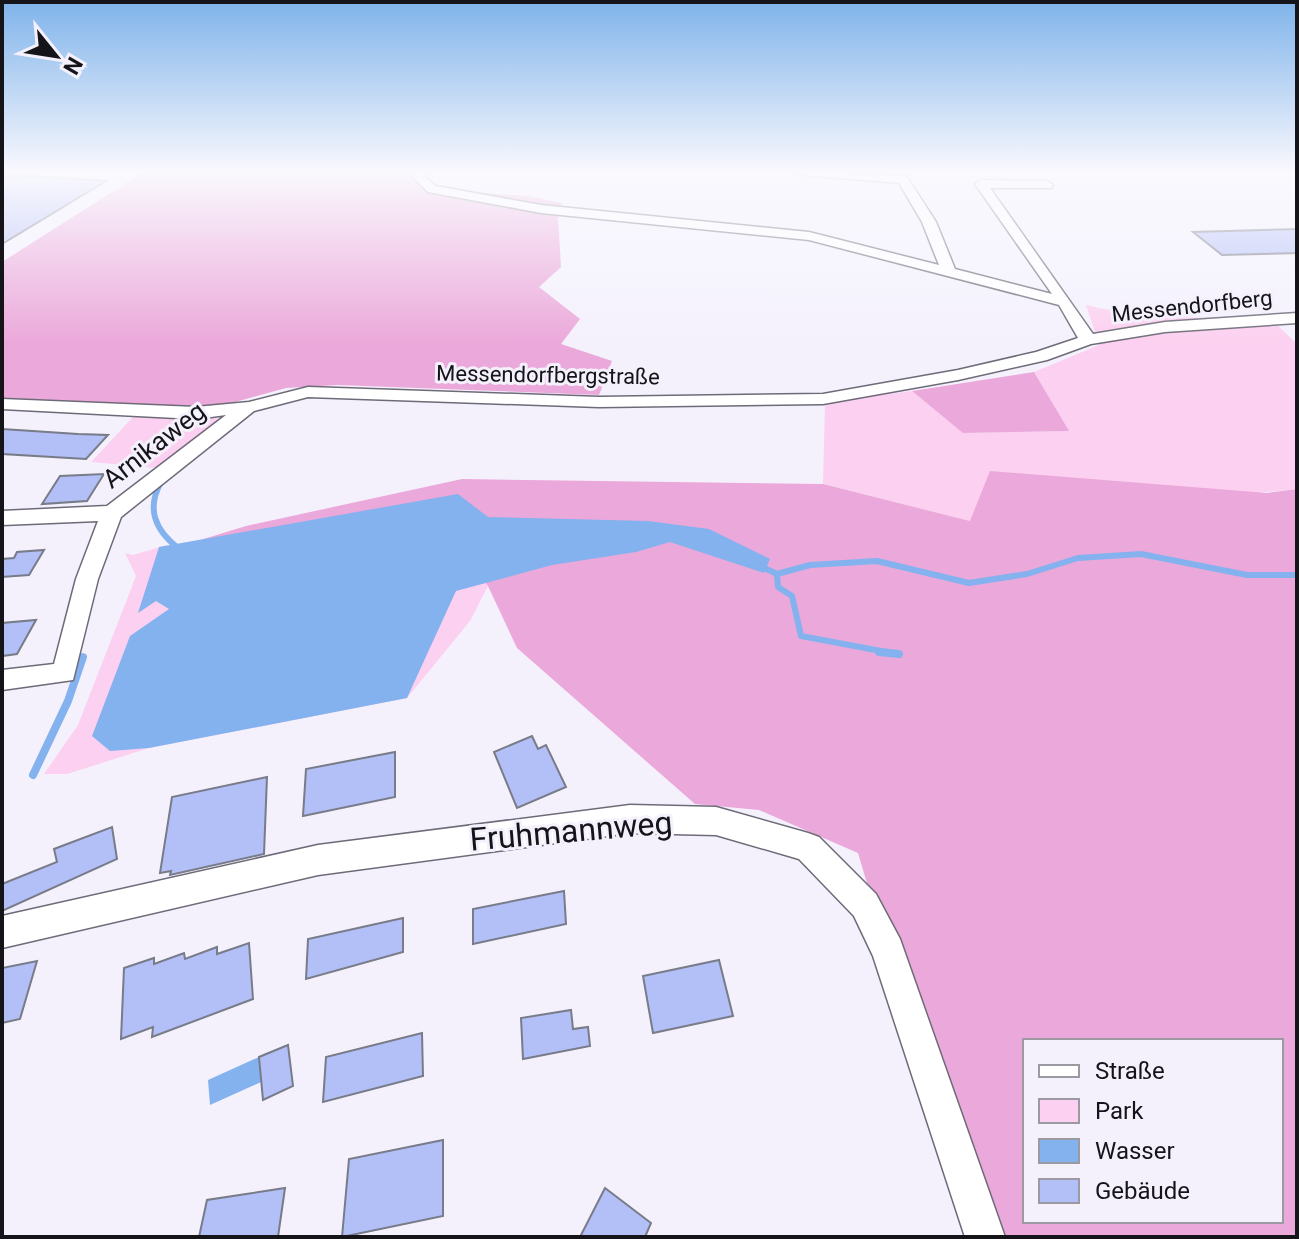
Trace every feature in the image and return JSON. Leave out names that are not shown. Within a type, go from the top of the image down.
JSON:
[{"type":"street","points":[[738,229],[809,236],[1065,302]]},
{"type":"street","points":[[932,229],[950,274]]},
{"type":"street","name":"Messendorfberg","points":[[1013,229],[1088,340],[1165,327],[1297,318]]},
{"type":"street","name":"Messendorfbergstraße","points":[[2,404],[54,404],[196,413],[249,407],[308,392],[599,402],[823,399],[972,372],[1041,356],[1088,340]]},
{"type":"street","name":"Arnikaweg","points":[[2,680],[64,673],[87,579],[112,513],[249,407]]},
{"type":"street","points":[[2,518],[112,513]]},
{"type":"street","name":"Fruhmannweg","points":[[2,932],[318,860],[630,819],[716,821],[808,847],[865,905],[888,951],[985,1237]]},
{"type":"green space","points":[[1086,305],[1176,317],[1267,315],[1297,344],[1297,489],[970,521],[823,484],[825,402],[912,391],[964,433],[1068,431],[1034,372],[1099,345]]},
{"type":"green space","points":[[133,417],[221,419],[157,468],[91,462]]},
{"type":"green space","points":[[167,545],[186,580],[473,565],[488,586],[470,621],[407,698],[149,748],[67,774],[44,774],[78,725],[136,576],[125,553],[133,555]]},
{"type":"shaded area","points":[[54,229],[559,229],[561,267],[539,287],[580,319],[561,344],[612,361],[599,395],[338,385],[286,388],[213,408],[2,402],[2,262]]},
{"type":"shaded area","points":[[1034,372],[1069,431],[963,433],[912,391]]},
{"type":"shaded area","points":[[990,471],[1267,493],[1297,489],[1297,1237],[972,1237],[858,853],[759,810],[695,804],[517,648],[488,586],[473,565],[167,545],[184,545],[246,526],[462,479],[823,484],[970,521]]},
{"type":"water","points":[[458,494],[488,517],[648,521],[709,529],[770,559],[764,573],[670,542],[636,552],[552,565],[456,591],[407,698],[149,748],[110,751],[92,736],[130,636],[169,609],[156,601],[138,613],[159,547]]},
{"type":"water","points":[[259,1057],[261,1082],[210,1105],[208,1080]]},
{"type":"building","points":[[2,229],[27,229],[2,244]]},
{"type":"building","points":[[1297,229],[1297,253],[1222,255],[1193,232]]},
{"type":"building","points":[[2,429],[108,435],[86,459],[2,454]]},
{"type":"building","points":[[104,474],[87,501],[42,504],[60,476]]},
{"type":"building","points":[[44,550],[29,575],[2,577],[2,559],[14,558],[17,552]]},
{"type":"building","points":[[36,620],[17,654],[2,656],[2,623]]},
{"type":"building","points":[[532,736],[538,749],[546,745],[566,787],[517,808],[494,752]]},
{"type":"building","points":[[395,752],[395,797],[303,816],[306,769]]},
{"type":"building","points":[[267,777],[264,854],[170,875],[171,871],[160,873],[172,797]]},
{"type":"building","points":[[112,827],[117,859],[2,911],[2,884],[57,862],[54,849]]},
{"type":"building","points":[[564,891],[566,924],[473,944],[473,909]]},
{"type":"building","points":[[403,918],[403,952],[306,979],[308,939]]},
{"type":"building","points":[[249,943],[253,999],[152,1037],[153,1027],[121,1039],[124,968],[154,958],[154,964],[184,953],[185,959],[217,947],[217,954]]},
{"type":"building","points":[[719,960],[733,1016],[653,1033],[643,976]]},
{"type":"building","points":[[37,961],[20,1019],[2,1023],[2,968]]},
{"type":"building","points":[[571,1010],[573,1029],[588,1027],[590,1046],[523,1059],[521,1018]]},
{"type":"building","points":[[422,1033],[423,1076],[323,1102],[326,1057]]},
{"type":"building","points":[[288,1045],[293,1086],[263,1100],[259,1057]]},
{"type":"building","points":[[443,1140],[443,1216],[342,1237],[349,1159]]},
{"type":"building","points":[[285,1188],[278,1237],[199,1237],[207,1200]]},
{"type":"building","points":[[605,1188],[651,1223],[645,1237],[580,1237]]},
{"type":"waterway","points":[[161,482],[154,501],[155,518],[164,534],[178,548]]},
{"type":"waterway","points":[[777,574],[810,565],[877,561],[969,583],[1027,574],[1078,558],[1141,554],[1247,575],[1297,575]]},
{"type":"waterway","points":[[758,565],[777,574]]},
{"type":"waterway","points":[[777,574],[778,587],[792,596],[801,636],[895,654]]},
{"type":"waterway","points":[[879,652],[895,654]]},
{"type":"waterway","points":[[895,654],[899,654]]},
{"type":"waterway","points":[[33,775],[68,701],[83,657]]}]
